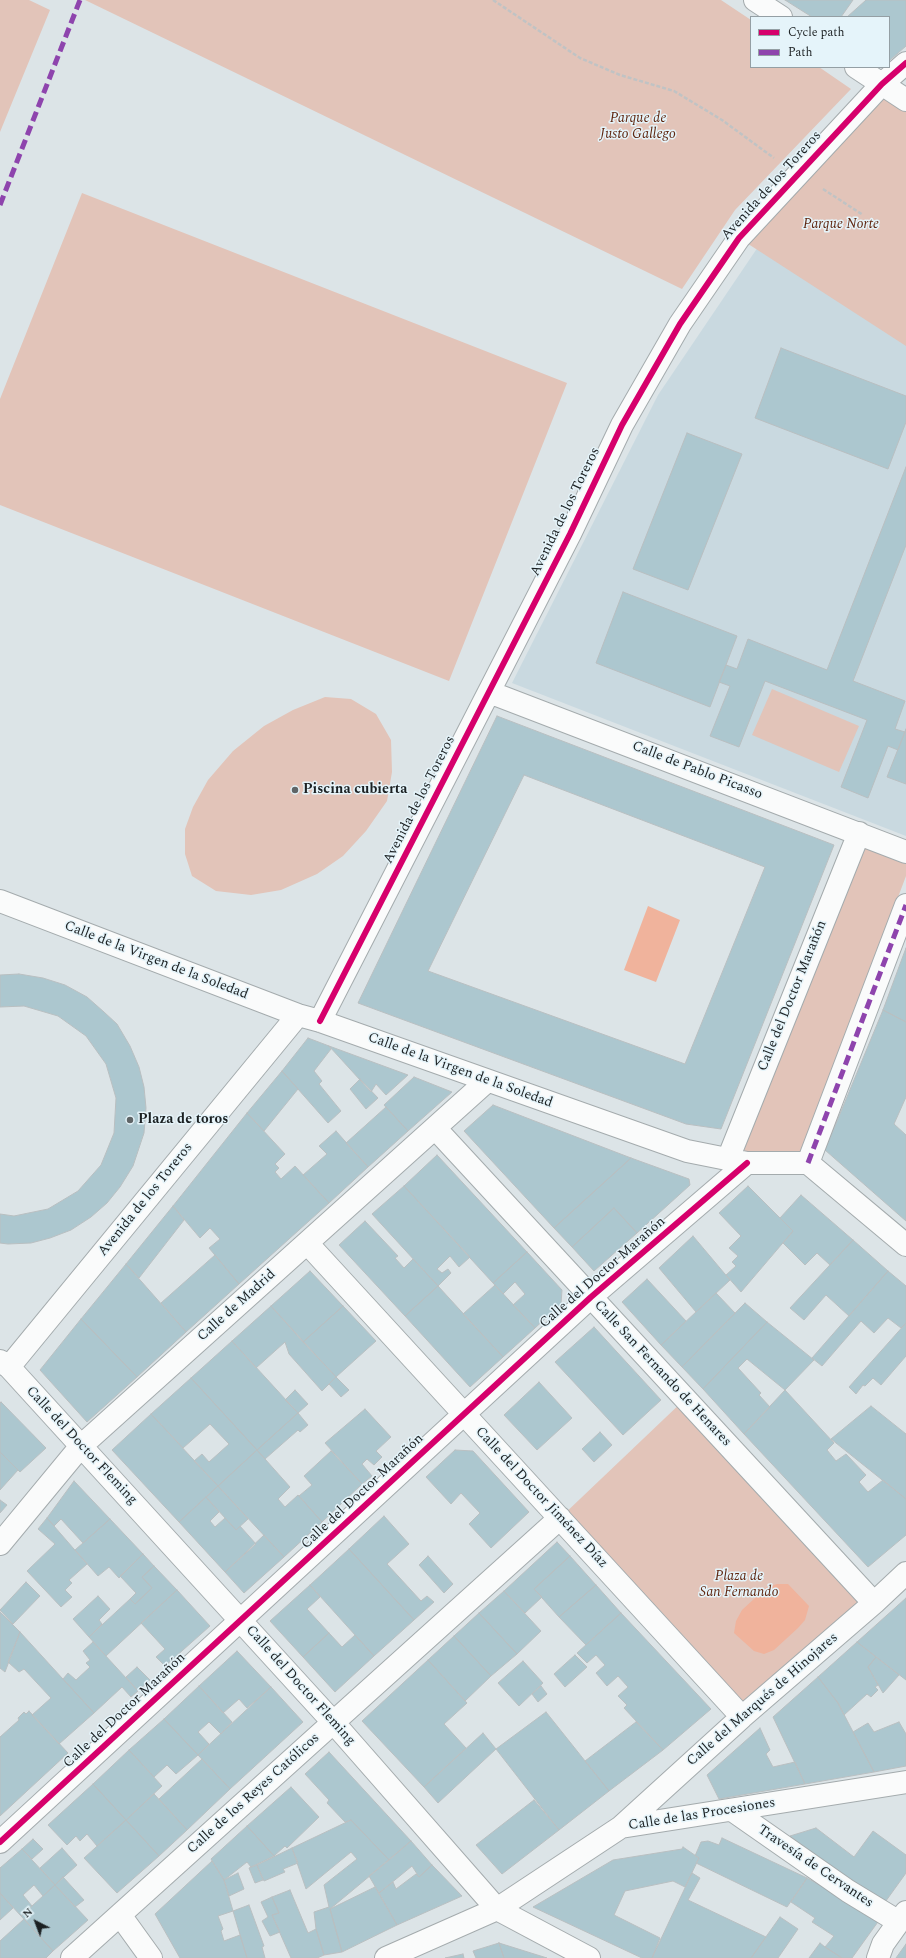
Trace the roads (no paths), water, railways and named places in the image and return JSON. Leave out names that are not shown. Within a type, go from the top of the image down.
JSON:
[{"type":"street","points":[[755,0],[779,16]]},
{"type":"street","name":"Avenida de los Toreros","points":[[320,1021],[570,534],[622,425],[680,324],[739,238],[882,84],[906,63]]},
{"type":"street","points":[[858,68],[906,100]]},
{"type":"street","name":"Calle de Pablo Picasso","points":[[489,692],[906,852]]},
{"type":"street","name":"Calle del Doctor Marañón","points":[[0,1842],[592,1298],[737,1161],[859,833]]},
{"type":"street","name":"Calle de la Virgen de la Soledad","points":[[0,901],[298,1015],[320,1021],[687,1151],[737,1161],[808,1163]]},
{"type":"street","points":[[906,905],[808,1163],[906,1245]]},
{"type":"street","name":"Avenida de los Toreros","points":[[4,1364],[298,1015]]},
{"type":"street","name":"Calle de Madrid","points":[[0,1544],[81,1446],[487,1080]]},
{"type":"street","name":"Calle San Fernando de Henares","points":[[435,1128],[874,1603]]},
{"type":"street","name":"Calle del Doctor Jiménez Díaz","points":[[307,1243],[742,1717]]},
{"type":"street","name":"Calle del Doctor Fleming","points":[[4,1364],[241,1620],[333,1722],[497,1909]]},
{"type":"street","name":"Calle de los Reyes Católicos","points":[[72,1958],[560,1518]]},
{"type":"street","name":"Calle del Marqués de Hinojares","points":[[621,1827],[742,1717],[874,1603],[906,1573]]},
{"type":"street","name":"Calle de las Procesiones","points":[[386,1958],[497,1909],[621,1827],[906,1782]]},
{"type":"street","name":"Travesía de Cervantes","points":[[732,1810],[848,1891],[903,1917]]},
{"type":"street","points":[[497,1909],[589,1958]]},
{"type":"street","points":[[120,1915],[151,1958]]},
{"type":"street","points":[[878,1958],[883,1944],[903,1917]]},
{"type":"place","name":"Piscina cubierta","points":[[295,790]]},
{"type":"place","name":"Plaza de toros","points":[[130,1120]]},
{"type":"park label","name":"Parque de Justo Gallego","points":[[638,128]]},
{"type":"park label","name":"Parque Norte","points":[[841,225]]},
{"type":"park label","name":"Plaza de San Fernando","points":[[739,1586]]}]
